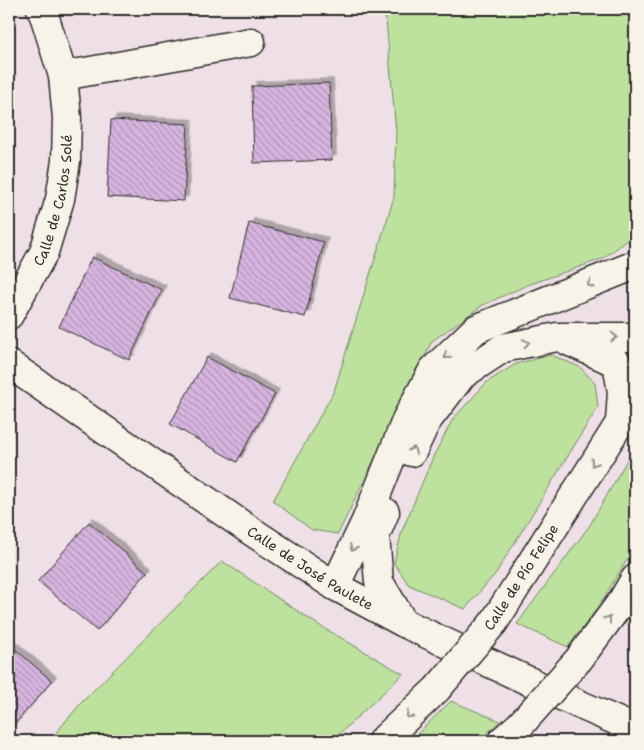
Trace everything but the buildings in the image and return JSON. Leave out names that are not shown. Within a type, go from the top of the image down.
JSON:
[{"type":"street","name":"Calle de Carlos Solé","points":[[9,315],[44,252],[60,199],[66,161],[67,118],[62,76],[46,18],[41,9]]},
{"type":"street","points":[[62,76],[251,42]]},
{"type":"street","points":[[335,586],[366,521],[407,418],[433,370],[476,329],[635,266]]},
{"type":"street","points":[[557,337],[617,363],[622,392],[620,422]]},
{"type":"street","points":[[404,623],[379,582],[374,536],[426,422],[462,375],[503,348],[557,337],[635,337]]},
{"type":"street","name":"Calle de José Paulete","points":[[9,364],[335,586],[404,623],[635,729]]},
{"type":"street","name":"Calle de Pío Felipe","points":[[382,741],[437,689],[494,622],[628,410],[635,393]]},
{"type":"street","points":[[511,733],[579,658],[622,601],[635,579]]},
{"type":"green space","points":[[382,9],[635,9],[635,235],[602,259],[525,286],[483,305],[432,341],[338,534],[312,530],[273,501],[334,391],[394,197],[396,132],[386,20]]},
{"type":"green space","points":[[551,355],[580,367],[595,383],[598,407],[496,573],[465,609],[409,585],[394,563],[402,531],[433,457],[453,419],[487,382],[516,364]]},
{"type":"green space","points":[[635,446],[635,547],[596,610],[568,647],[517,624],[590,525]]},
{"type":"green space","points":[[222,561],[317,624],[403,674],[332,741],[49,741],[82,702]]},
{"type":"green space","points":[[451,701],[500,721],[479,741],[410,741]]}]
